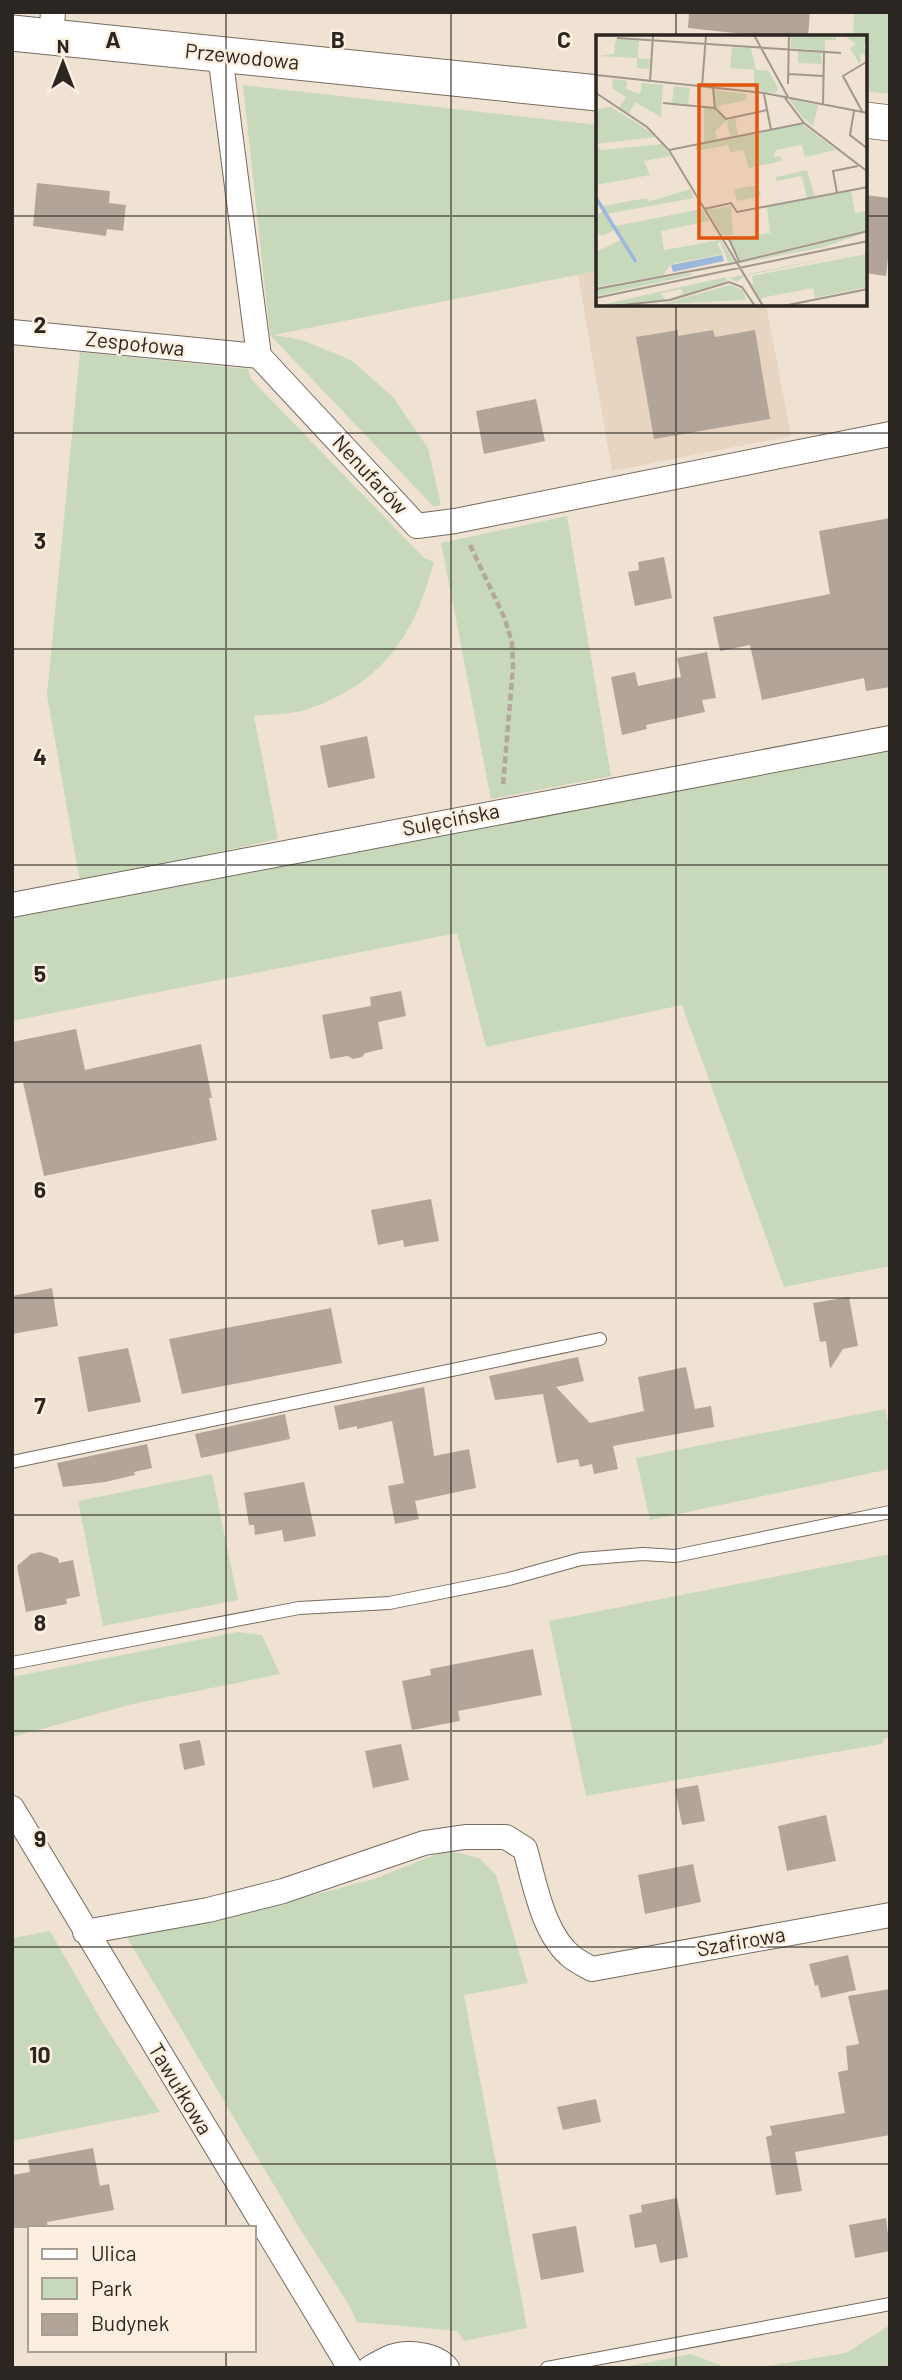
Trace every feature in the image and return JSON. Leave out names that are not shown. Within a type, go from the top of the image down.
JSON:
[{"type":"street","name":"Przewodowa","points":[[12,33],[52,25],[219,55],[596,93]]},
{"type":"street","points":[[219,55],[259,356]]},
{"type":"street","points":[[867,120],[890,123]]},
{"type":"street","name":"Zespołowa","points":[[12,332],[259,356]]},
{"type":"street","name":"Nenufarów","points":[[259,356],[417,526],[455,521],[890,433]]},
{"type":"street","name":"Sulęcińska","points":[[12,905],[890,737]]},
{"type":"street","name":"Tawułkowa","points":[[16,1823],[350,2368]]},
{"type":"street","name":"Szafirowa","points":[[85,1932],[208,1910],[283,1891],[424,1843],[465,1836],[506,1838],[525,1849],[533,1879],[555,1936],[572,1957],[592,1969],[890,1915]]},
{"type":"street","points":[[370,2368],[393,2356],[413,2354],[443,2363],[447,2368]]},
{"type":"lane","points":[[12,1462],[600,1339]]},
{"type":"lane","points":[[12,1663],[299,1608],[389,1603],[509,1579],[581,1559],[643,1554],[675,1556],[890,1512]]},
{"type":"lane","points":[[547,2368],[890,2304]]},
{"type":"path","points":[[455,521],[478,558],[505,619],[512,643],[513,667],[501,811]]},
{"type":"shaded area","points":[[596,271],[596,306],[766,306],[791,436],[612,471],[578,275]]},
{"type":"green space","points":[[854,12],[890,12],[890,94],[867,91],[867,35],[853,35]]},
{"type":"green space","points":[[243,85],[596,125],[596,271],[273,335],[302,340],[351,360],[393,397],[428,448],[441,505],[434,507],[270,335]]},
{"type":"green space","points":[[80,352],[248,369],[251,379],[424,558],[434,562],[416,613],[405,634],[392,654],[376,671],[334,698],[308,709],[254,716],[278,839],[80,882],[47,695]]},
{"type":"green space","points":[[567,516],[611,776],[491,799],[441,543]]},
{"type":"green space","points":[[890,749],[890,1266],[784,1287],[682,1005],[486,1047],[457,933],[12,1021],[12,915]]},
{"type":"green space","points":[[885,1409],[890,1431],[890,1469],[650,1520],[636,1458]]},
{"type":"green space","points":[[212,1474],[238,1600],[103,1626],[78,1501]]},
{"type":"green space","points":[[890,1554],[890,1737],[884,1738],[882,1744],[586,1796],[549,1621]]},
{"type":"green space","points":[[238,1632],[262,1635],[280,1674],[133,1704],[12,1737],[12,1677]]},
{"type":"green space","points":[[447,1850],[479,1858],[496,1875],[528,1983],[464,1995],[527,2328],[464,2341],[457,2331],[357,2322],[126,1936],[261,1909],[374,1879]]},
{"type":"green space","points":[[50,1931],[103,2023],[160,2112],[12,2141],[12,1938]]},
{"type":"green space","points":[[890,2325],[890,2368],[754,2368],[846,2353]]},
{"type":"green space","points":[[691,2354],[728,2368],[619,2368]]},
{"type":"building","points":[[689,12],[810,12],[808,35],[753,35],[688,28]]},
{"type":"building","points":[[37,183],[110,191],[109,203],[126,205],[123,231],[107,229],[106,236],[33,226]]},
{"type":"building","points":[[867,195],[890,198],[890,240],[886,276],[867,273]]},
{"type":"building","points":[[678,330],[678,336],[713,330],[715,337],[755,330],[770,419],[654,439],[636,337]]},
{"type":"building","points":[[536,399],[545,441],[484,454],[476,411]]},
{"type":"building","points":[[890,518],[890,687],[866,691],[864,678],[762,700],[750,645],[720,651],[713,617],[830,594],[819,531]]},
{"type":"building","points":[[664,557],[672,598],[635,606],[628,572],[639,570],[638,562]]},
{"type":"building","points":[[707,652],[716,698],[702,700],[705,712],[646,725],[647,729],[622,735],[611,677],[635,672],[638,686],[681,677],[677,658]]},
{"type":"building","points":[[367,736],[375,778],[328,788],[320,746]]},
{"type":"building","points":[[401,991],[406,1016],[378,1022],[383,1049],[353,1059],[348,1056],[330,1059],[322,1015],[371,1006],[370,997]]},
{"type":"building","points":[[76,1029],[85,1070],[201,1044],[217,1140],[44,1176],[23,1082],[12,1084],[12,1042]]},
{"type":"building","points":[[431,1199],[439,1241],[404,1247],[403,1240],[378,1245],[371,1210]]},
{"type":"building","points":[[52,1288],[58,1326],[12,1334],[12,1296]]},
{"type":"building","points":[[849,1297],[858,1346],[843,1349],[830,1369],[826,1341],[820,1342],[813,1303]]},
{"type":"building","points":[[331,1308],[342,1363],[182,1394],[169,1339]]},
{"type":"building","points":[[128,1348],[141,1402],[88,1412],[78,1357]]},
{"type":"building","points":[[578,1357],[584,1381],[556,1387],[590,1423],[644,1411],[638,1377],[686,1367],[695,1409],[711,1406],[714,1427],[613,1446],[618,1469],[594,1474],[592,1464],[580,1467],[578,1459],[557,1463],[543,1394],[495,1400],[489,1376]]},
{"type":"building","points":[[424,1387],[434,1456],[469,1449],[476,1488],[415,1501],[419,1519],[395,1524],[388,1486],[404,1483],[392,1421],[339,1430],[334,1406]]},
{"type":"building","points":[[285,1414],[290,1439],[201,1458],[195,1434]]},
{"type":"building","points":[[147,1444],[152,1468],[105,1482],[63,1487],[57,1463]]},
{"type":"building","points":[[304,1482],[316,1536],[284,1542],[282,1530],[255,1535],[254,1525],[249,1525],[244,1493]]},
{"type":"building","points":[[40,1552],[58,1558],[59,1563],[73,1560],[80,1596],[66,1599],[67,1604],[26,1612],[17,1566],[31,1554]]},
{"type":"building","points":[[533,1649],[542,1695],[458,1711],[460,1721],[412,1730],[402,1681],[431,1675],[430,1669]]},
{"type":"building","points":[[200,1740],[205,1765],[184,1770],[179,1744]]},
{"type":"building","points":[[401,1744],[409,1780],[373,1788],[365,1751]]},
{"type":"building","points":[[698,1785],[705,1821],[682,1825],[675,1789]]},
{"type":"building","points":[[826,1815],[836,1861],[787,1871],[778,1826]]},
{"type":"building","points":[[693,1864],[701,1902],[645,1914],[638,1875]]},
{"type":"building","points":[[848,1955],[856,1990],[821,1998],[809,1964]]},
{"type":"building","points":[[890,1989],[890,2135],[795,2152],[802,2191],[776,2195],[766,2137],[772,2135],[770,2126],[845,2113],[838,2072],[848,2070],[846,2046],[859,2044],[848,1996]]},
{"type":"building","points":[[596,2099],[601,2122],[563,2130],[557,2107]]},
{"type":"building","points":[[93,2148],[100,2186],[109,2184],[114,2210],[47,2222],[48,2226],[12,2228],[12,2175],[30,2172],[28,2160]]},
{"type":"building","points":[[677,2198],[688,2257],[660,2263],[656,2244],[635,2248],[629,2215],[642,2212],[641,2205]]},
{"type":"building","points":[[886,2218],[890,2251],[855,2258],[849,2225]]},
{"type":"building","points":[[576,2226],[584,2272],[541,2280],[532,2234]]}]
